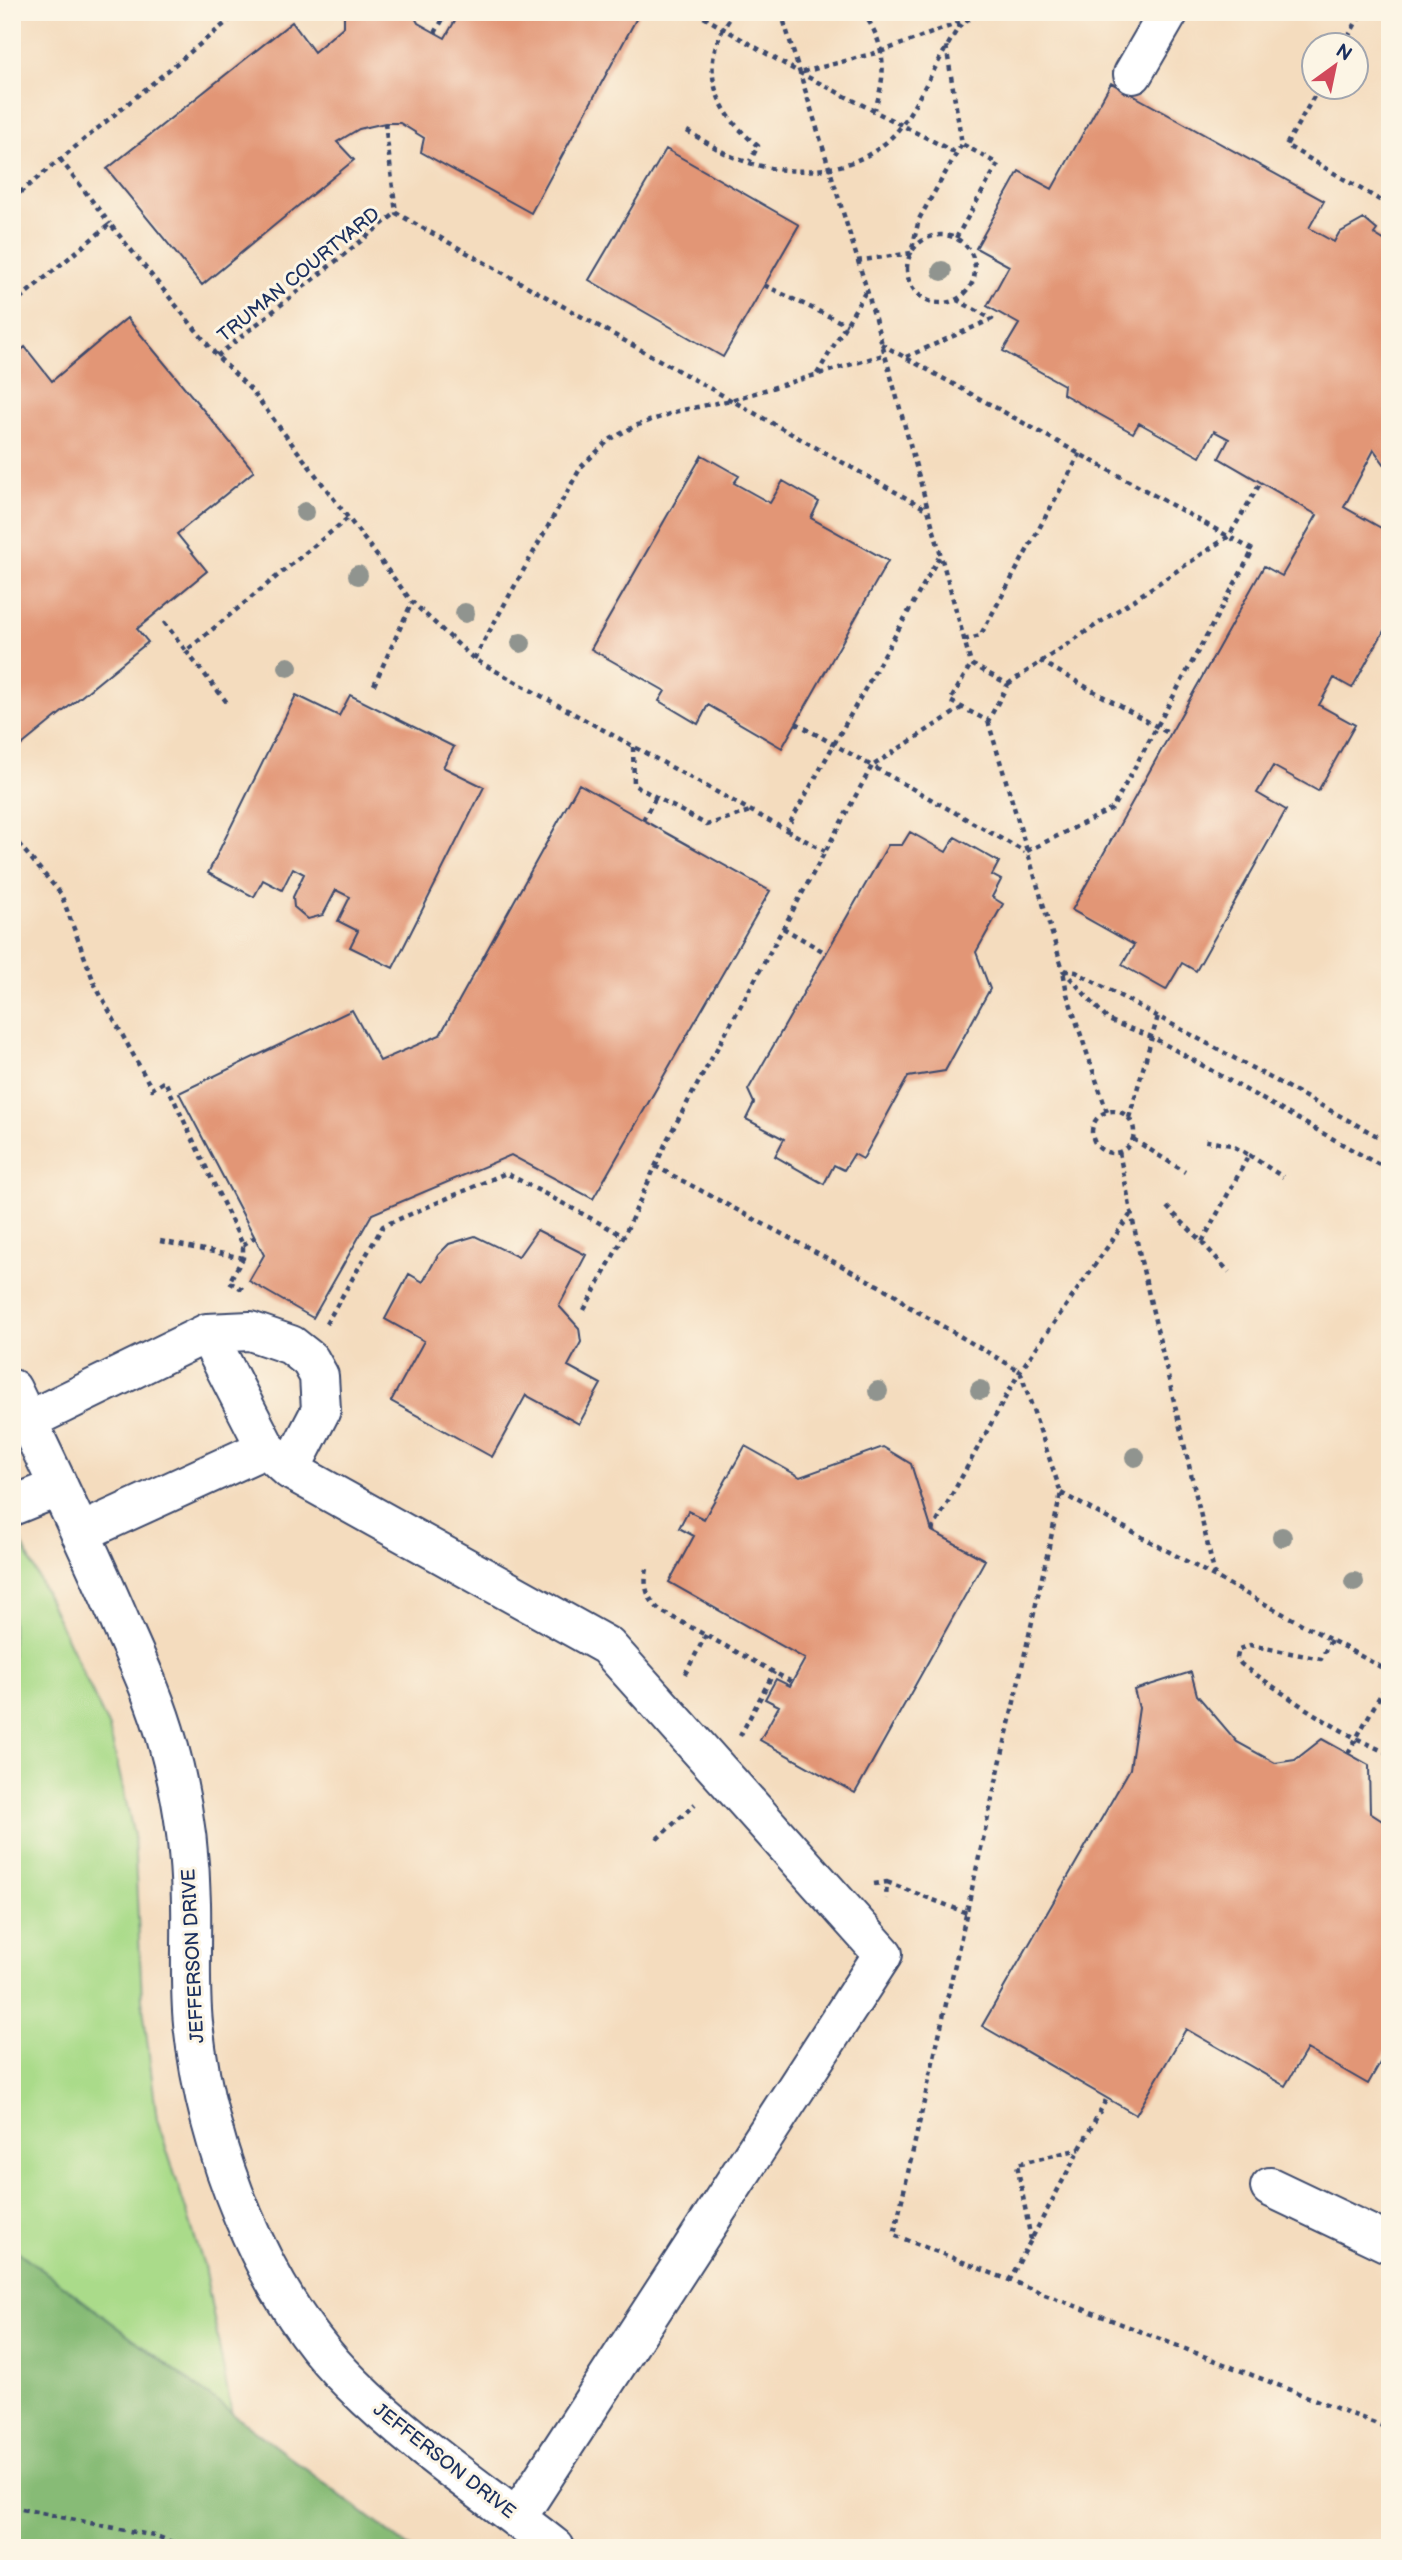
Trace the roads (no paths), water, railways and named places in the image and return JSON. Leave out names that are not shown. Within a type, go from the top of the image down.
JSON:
[{"type":"street","points":[[1133,74],[1169,12]]},
{"type":"street","points":[[20,1405],[207,1333],[250,1331],[270,1336],[291,1345],[310,1360],[319,1376],[321,1410],[278,1459],[80,1533]]},
{"type":"street","points":[[207,1333],[278,1459],[607,1646],[883,1954],[517,2518]]},
{"type":"street","name":"JEFFERSON DRIVE","points":[[20,1405],[146,1682],[168,1743],[182,1807],[190,1886],[191,1983],[200,2066],[223,2158],[257,2247],[316,2342],[349,2382],[386,2416],[555,2548]]},
{"type":"street","points":[[12,1506],[59,1487]]},
{"type":"street","points":[[1270,2187],[1390,2244]]}]
